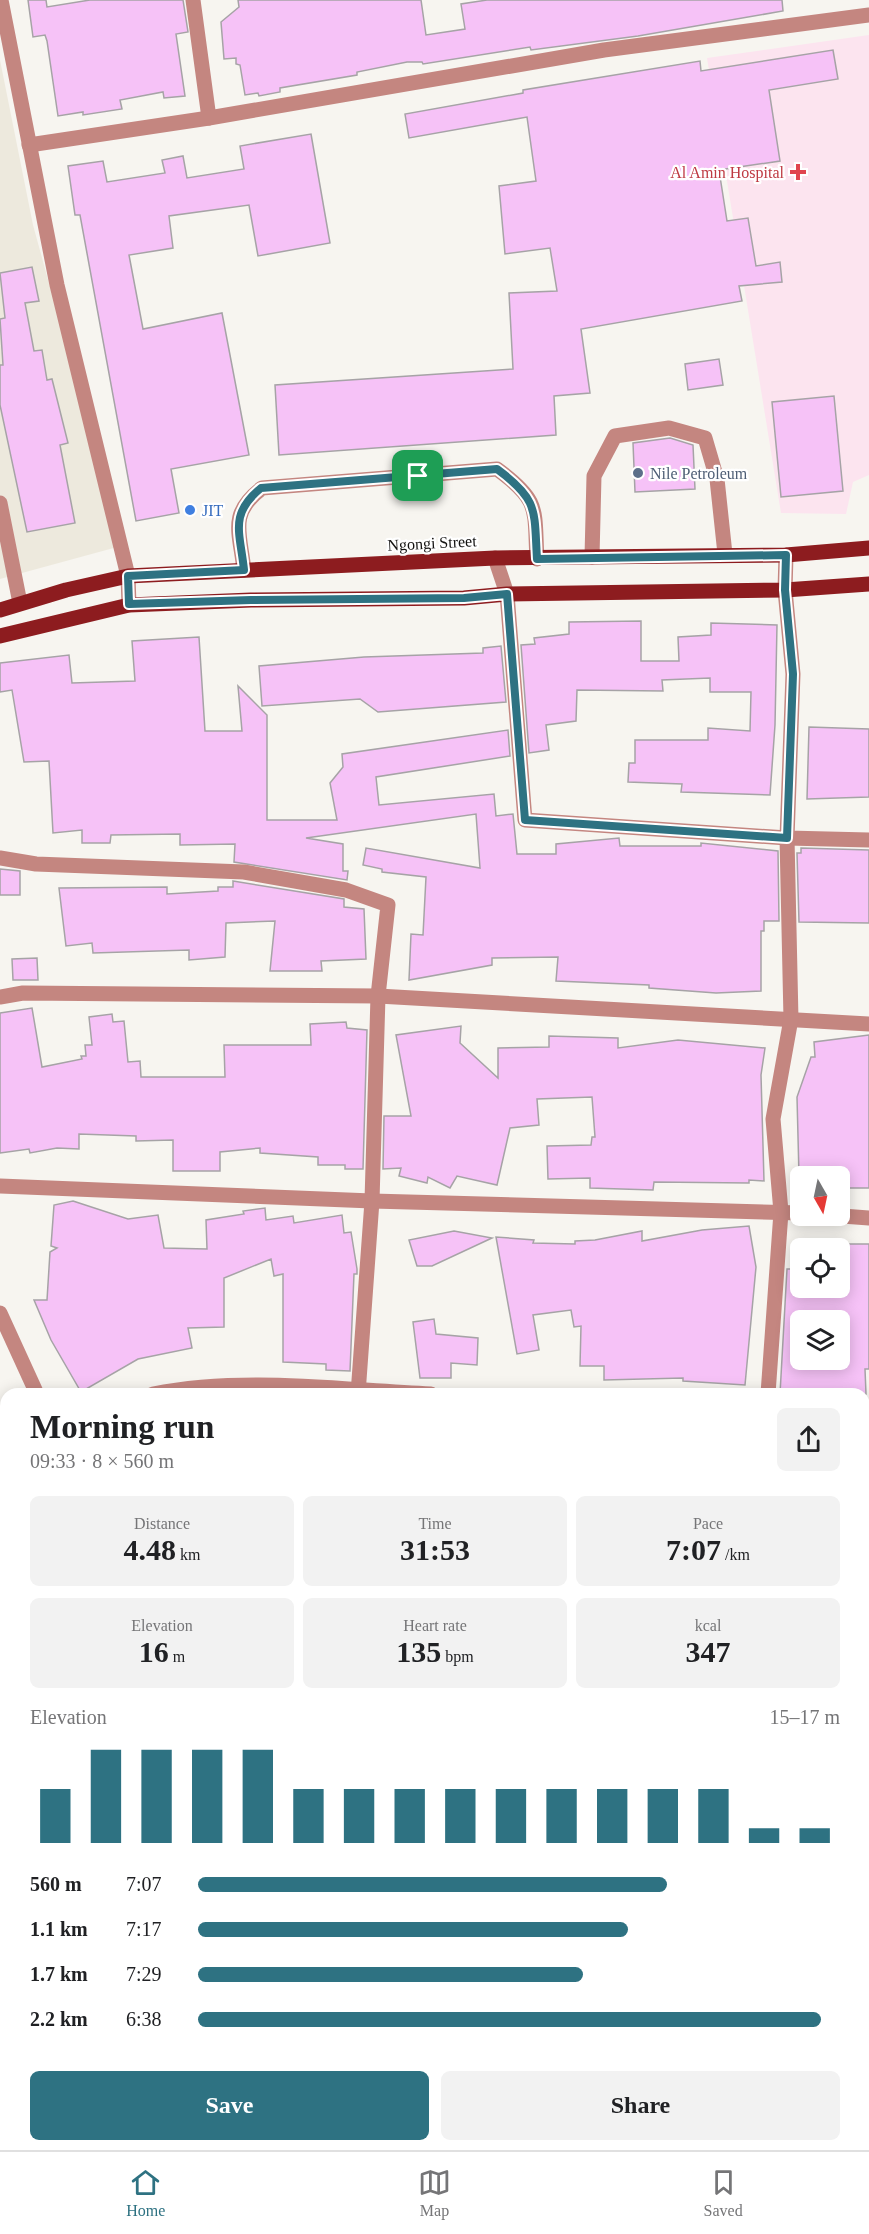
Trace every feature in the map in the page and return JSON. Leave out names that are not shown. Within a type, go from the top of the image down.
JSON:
[{"type":"main road","name":"Ngongi Street","points":[[0,610],[128,576],[495,558],[786,555],[869,548]]},
{"type":"main road","points":[[0,636],[129,604],[251,600],[464,598],[507,594],[785,590],[869,584]]},
{"type":"street","points":[[1,0],[57,285],[128,576],[129,604]]},
{"type":"street","points":[[193,0],[209,118]]},
{"type":"street","points":[[29,145],[209,118],[604,50],[869,15]]},
{"type":"street","points":[[592,557],[594,476],[615,436],[669,428],[705,438],[717,479],[725,554]]},
{"type":"street","points":[[244,570],[238,515],[248,498],[261,488],[497,469],[522,487],[534,507],[537,559]]},
{"type":"street","points":[[0,502],[20,603]]},
{"type":"street","points":[[768,1388],[781,1212],[773,1119],[790,1019],[787,838],[793,674],[785,590],[786,555]]},
{"type":"street","points":[[495,558],[507,594],[525,820],[787,838],[869,840]]},
{"type":"street","points":[[0,858],[36,864],[244,872],[346,890],[387,905],[378,996],[372,1201],[358,1388]]},
{"type":"street","points":[[0,997],[23,993],[378,996],[869,1024]]},
{"type":"street","points":[[0,1186],[372,1201],[790,1212]]},
{"type":"street","points":[[850,1217],[869,1218]]},
{"type":"street","points":[[0,1313],[34,1388]]},
{"type":"street","points":[[192,1388],[249,1384],[304,1388]]},
{"type":"shaded area","name":"Al Amin Hospital","points":[[869,35],[869,475],[853,482],[846,514],[781,513],[707,58]]},
{"type":"shaded area","points":[[0,60],[33,225],[121,546],[0,579]]},
{"type":"building","points":[[28,0],[46,0],[47,7],[90,0],[183,0],[188,32],[176,34],[185,96],[164,98],[163,92],[120,100],[122,109],[58,116],[47,41],[45,35],[33,37]]},
{"type":"building","points":[[238,0],[421,0],[426,35],[465,29],[461,4],[487,0],[782,0],[783,11],[638,36],[531,50],[530,47],[423,64],[422,62],[407,62],[357,72],[357,75],[280,88],[280,92],[259,96],[258,93],[245,95],[240,65],[236,64],[236,58],[224,59],[221,22],[239,7]]},
{"type":"building","points":[[833,50],[838,79],[769,90],[780,161],[719,170],[727,221],[748,218],[756,266],[780,262],[782,282],[739,286],[742,301],[581,329],[590,393],[554,396],[556,435],[279,455],[275,385],[513,369],[509,293],[557,291],[550,248],[505,254],[499,186],[536,181],[527,117],[409,138],[405,114],[523,93],[523,90],[700,61],[701,71]]},
{"type":"building","points":[[311,134],[330,243],[258,256],[249,205],[169,216],[173,248],[129,255],[143,329],[222,313],[249,455],[171,469],[179,513],[136,521],[80,215],[75,215],[68,166],[103,161],[107,182],[165,173],[162,160],[183,156],[187,178],[244,169],[240,146]]},
{"type":"building","points":[[32,267],[39,301],[25,303],[34,351],[42,350],[47,380],[52,379],[68,443],[60,445],[75,523],[27,532],[0,405],[0,365],[3,365],[0,319],[5,318],[0,273]]},
{"type":"building","points":[[719,359],[723,385],[688,390],[685,364]]},
{"type":"building","points":[[834,396],[843,491],[781,497],[772,402]]},
{"type":"building","points":[[670,438],[693,445],[695,489],[635,492],[633,443]]},
{"type":"building","points":[[641,621],[641,661],[679,661],[678,637],[711,635],[711,623],[777,625],[775,725],[770,795],[681,792],[682,784],[628,782],[629,763],[635,763],[635,740],[708,740],[708,728],[750,731],[751,692],[710,692],[710,678],[662,680],[663,691],[577,690],[576,721],[546,725],[549,750],[529,753],[521,645],[535,644],[534,638],[569,634],[569,622]]},
{"type":"building","points":[[199,637],[205,731],[242,731],[238,686],[267,715],[267,820],[337,820],[330,783],[343,767],[342,754],[508,730],[510,756],[376,777],[379,805],[494,794],[496,816],[513,814],[517,854],[556,854],[556,844],[619,838],[620,846],[701,846],[701,843],[778,851],[779,921],[764,921],[764,931],[761,931],[761,991],[716,993],[649,988],[649,985],[556,981],[558,957],[492,958],[492,965],[409,980],[411,934],[423,935],[426,877],[382,872],[382,869],[363,865],[366,848],[480,868],[476,814],[306,838],[343,844],[343,871],[348,871],[347,880],[234,862],[235,844],[180,845],[180,834],[111,835],[110,843],[82,843],[82,830],[53,833],[49,761],[24,762],[12,690],[0,692],[0,663],[69,655],[72,683],[135,681],[132,641]]},
{"type":"building","points":[[501,646],[506,702],[378,712],[360,699],[262,706],[259,666],[364,657],[483,653],[483,648]]},
{"type":"building","points":[[809,727],[869,729],[869,797],[807,799]]},
{"type":"building","points":[[801,848],[869,850],[869,923],[799,922],[797,853],[801,853]]},
{"type":"building","points":[[0,869],[20,871],[20,895],[0,895]]},
{"type":"building","points":[[233,881],[344,899],[344,907],[364,909],[366,959],[321,961],[322,971],[270,971],[275,921],[226,923],[225,957],[189,960],[189,950],[93,953],[92,943],[66,946],[59,888],[167,887],[167,894],[218,891],[218,887],[233,887]]},
{"type":"building","points":[[37,958],[38,980],[13,980],[12,959]]},
{"type":"building","points":[[32,1008],[42,1067],[82,1059],[81,1056],[86,1056],[85,1045],[92,1045],[89,1017],[112,1014],[113,1022],[124,1021],[128,1062],[140,1061],[141,1077],[225,1077],[224,1045],[311,1045],[310,1024],[346,1022],[347,1028],[367,1030],[363,1169],[345,1169],[345,1165],[318,1165],[318,1157],[260,1153],[260,1148],[220,1152],[220,1171],[173,1171],[173,1140],[136,1141],[136,1136],[79,1134],[79,1149],[57,1148],[30,1153],[29,1149],[0,1153],[0,1013]]},
{"type":"building","points":[[461,1026],[460,1043],[498,1078],[498,1048],[549,1047],[549,1036],[618,1038],[618,1048],[678,1040],[765,1048],[761,1075],[764,1181],[749,1180],[749,1183],[654,1182],[653,1190],[590,1188],[590,1178],[548,1179],[547,1146],[591,1145],[592,1137],[595,1137],[592,1097],[537,1099],[539,1125],[510,1128],[497,1185],[457,1176],[450,1188],[428,1177],[427,1183],[399,1176],[401,1168],[383,1169],[384,1116],[411,1116],[396,1035]]},
{"type":"building","points":[[869,1035],[869,1188],[850,1188],[850,1166],[799,1166],[797,1097],[811,1057],[815,1057],[814,1042]]},
{"type":"building","points":[[73,1201],[128,1219],[158,1215],[164,1248],[207,1249],[206,1220],[244,1214],[243,1211],[265,1208],[266,1220],[293,1216],[294,1223],[342,1215],[344,1233],[351,1232],[357,1269],[357,1274],[354,1274],[350,1371],[326,1370],[326,1364],[283,1362],[283,1274],[274,1276],[271,1259],[224,1278],[224,1327],[188,1328],[192,1348],[138,1359],[88,1388],[79,1388],[51,1340],[34,1300],[47,1300],[50,1252],[57,1248],[51,1246],[54,1205]]},
{"type":"building","points":[[749,1226],[756,1267],[745,1385],[683,1381],[683,1378],[604,1380],[604,1366],[580,1366],[581,1326],[574,1327],[571,1310],[533,1315],[539,1350],[517,1354],[496,1237],[534,1240],[533,1243],[575,1244],[575,1241],[595,1240],[642,1231],[642,1241],[702,1230]]},
{"type":"building","points":[[454,1231],[492,1238],[432,1266],[417,1266],[409,1240]]},
{"type":"building","points":[[850,1244],[869,1244],[869,1369],[865,1369],[866,1388],[780,1388],[787,1269],[790,1269],[790,1298],[850,1298]]},
{"type":"building","points":[[434,1319],[436,1334],[478,1338],[477,1365],[451,1363],[451,1378],[420,1378],[413,1322]]},
{"type":"place","name":"Al Amin Hospital","points":[[798,172]]},
{"type":"place","name":"Nile Petroleum","points":[[638,473]]},
{"type":"place","name":"JIT","points":[[190,510]]},
{"type":"route","points":[[497,469],[522,487],[534,507],[537,559],[725,554],[786,555],[785,590],[793,674],[787,838],[525,820],[507,594],[464,598],[251,600],[129,604],[128,576],[244,570],[238,515],[248,498],[261,488],[418,476],[497,469]]}]
